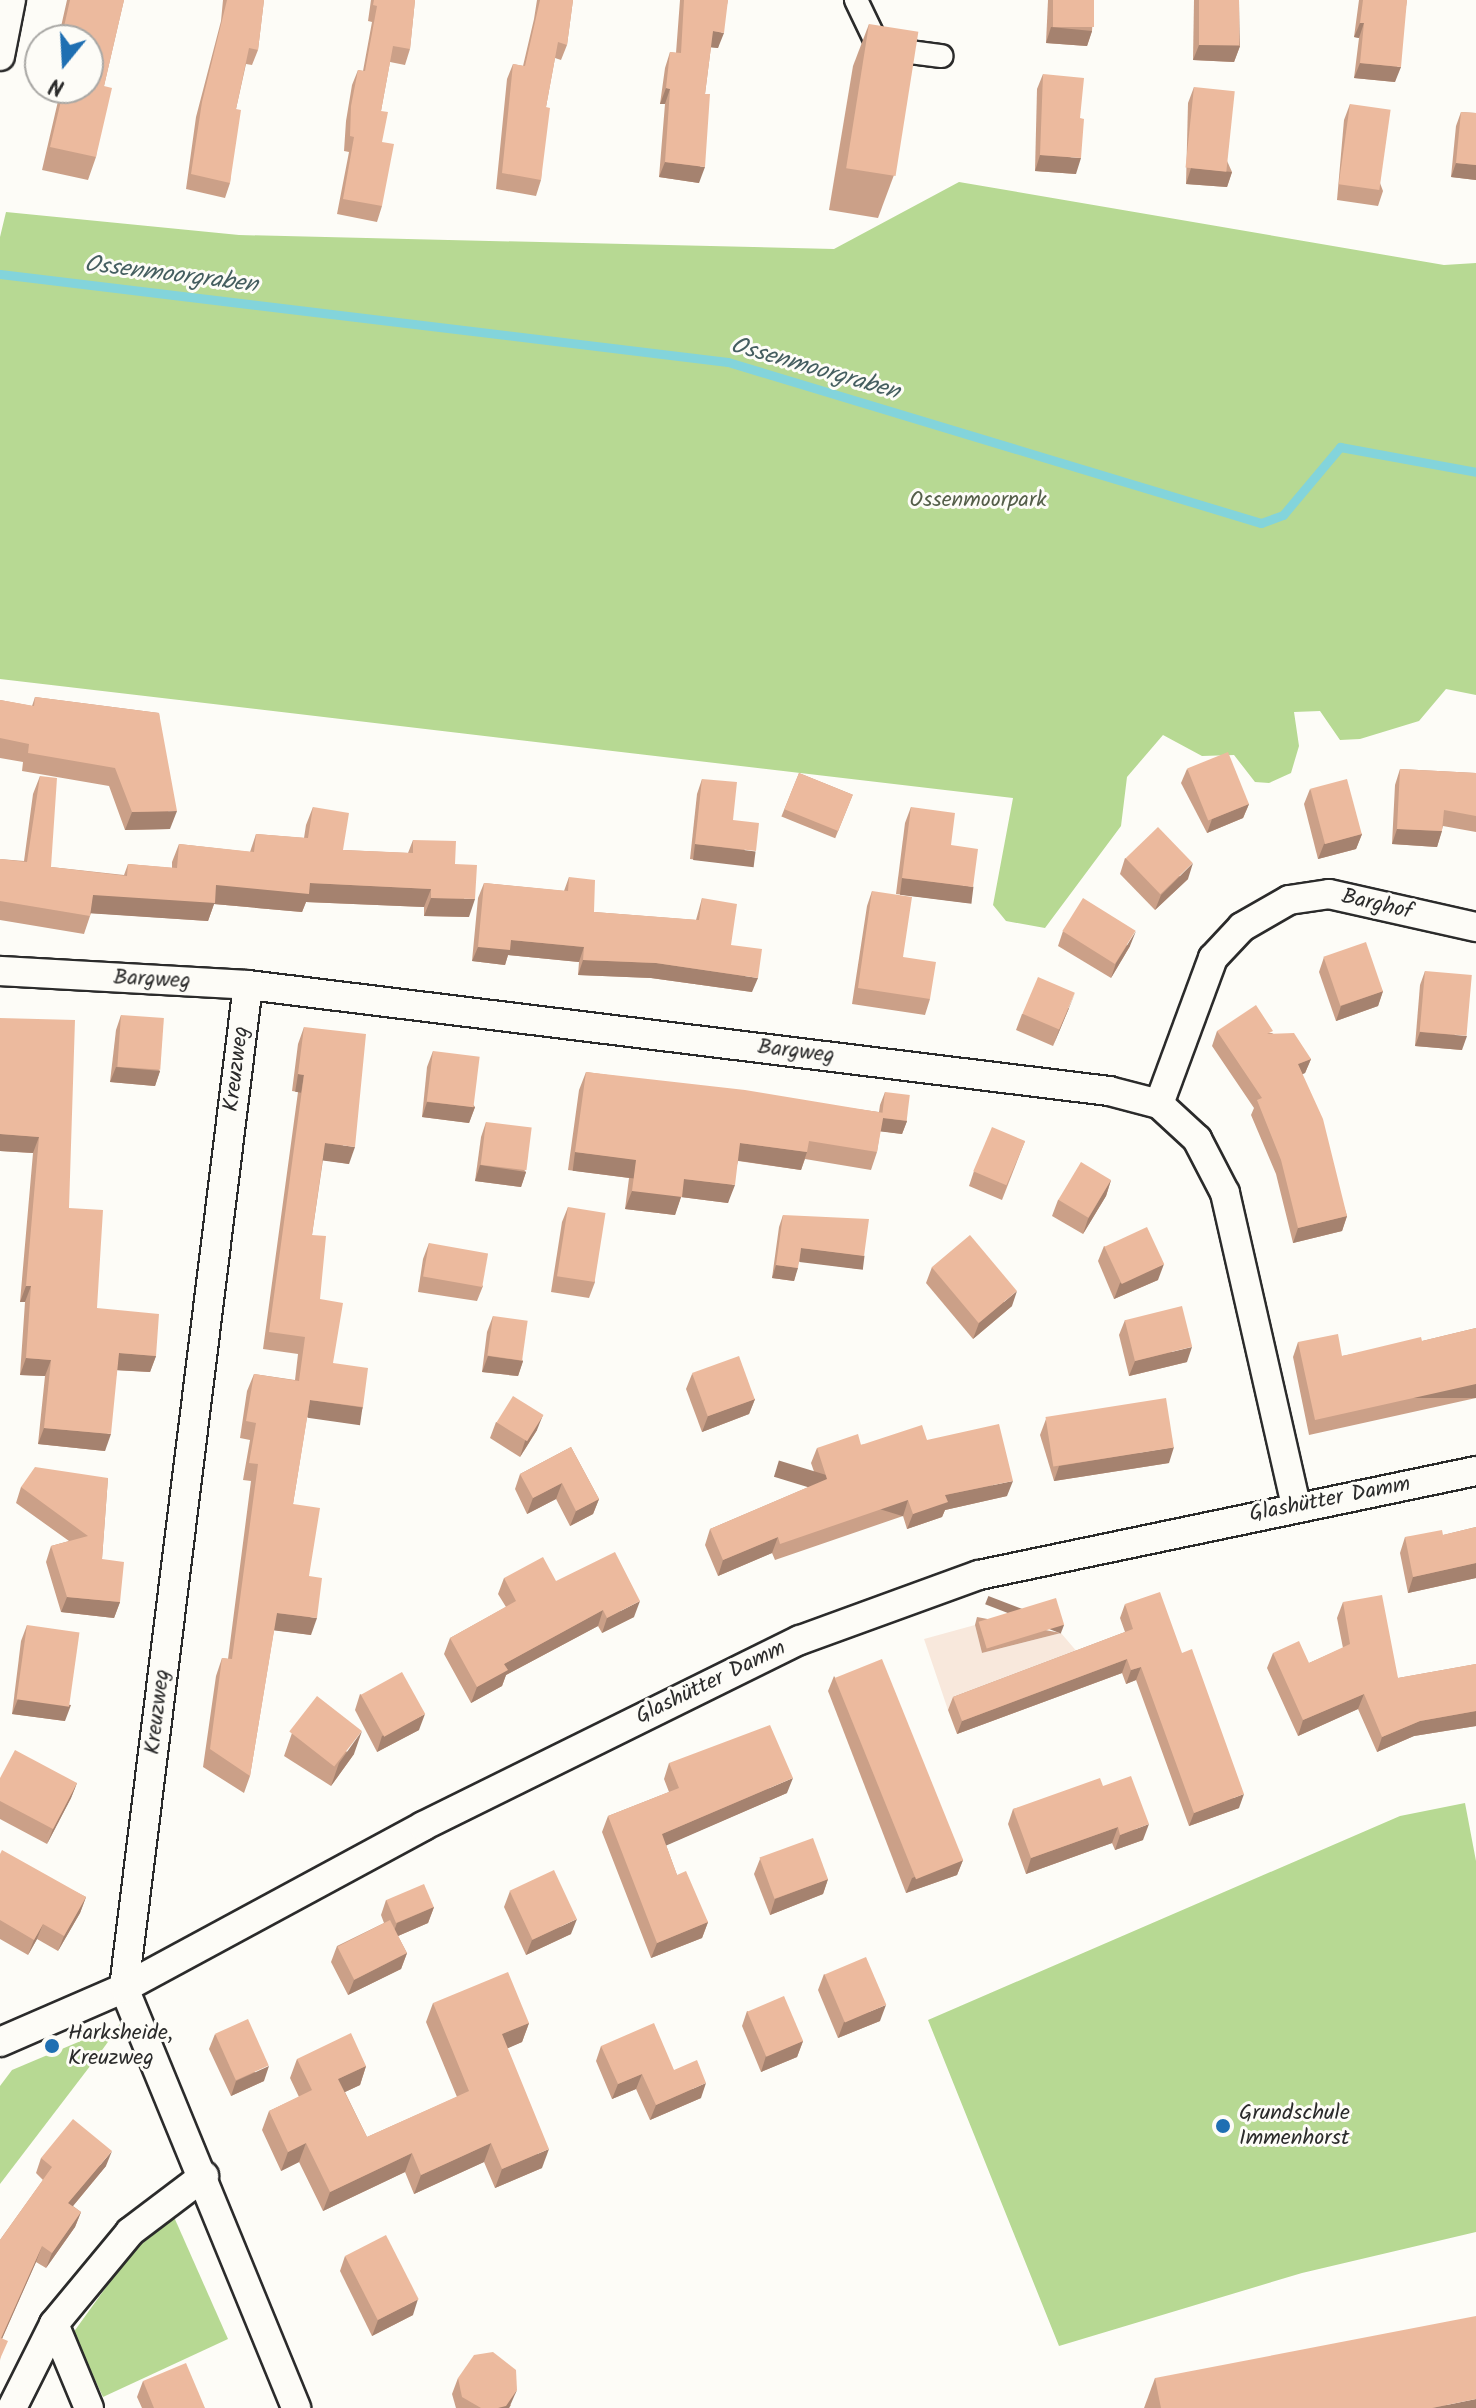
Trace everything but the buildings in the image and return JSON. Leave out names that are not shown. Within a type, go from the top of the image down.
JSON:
[{"type":"street","points":[[0,56],[11,0]]},
{"type":"street","points":[[856,0],[879,48],[941,56]]},
{"type":"street","name":"Barghof","points":[[1159,1104],[1213,958],[1242,927],[1289,900],[1329,894],[1476,927]]},
{"type":"street","name":"Bargweg","points":[[0,971],[248,985],[1109,1091],[1159,1104],[1197,1139],[1225,1193],[1296,1506]]},
{"type":"street","name":"Kreuzweg","points":[[124,1988],[248,985]]},
{"type":"street","name":"Glashütter Damm","points":[[0,2042],[124,1988],[423,1826],[800,1640],[979,1575],[1296,1506],[1476,1471]]},
{"type":"street","points":[[124,1988],[204,2176],[296,2408]]},
{"type":"street","points":[[12,2408],[54,2324],[130,2232],[204,2176]]},
{"type":"street","points":[[54,2324],[89,2408]]},
{"type":"shaded area","points":[[975,1625],[982,1653],[1061,1633],[1084,1660],[948,1710],[924,1639]]},
{"type":"green space","name":"Ossenmoorpark","points":[[959,182],[1444,265],[1476,263],[1476,695],[1446,689],[1419,721],[1360,739],[1340,740],[1320,711],[1294,712],[1299,746],[1291,773],[1269,783],[1255,782],[1234,755],[1202,756],[1163,735],[1127,777],[1121,826],[1045,928],[1006,921],[993,905],[1013,798],[0,679],[0,237],[6,212],[239,235],[834,249]]},
{"type":"green space","name":"Grundschule Immenhorst","points":[[1465,1803],[1476,1861],[1476,2232],[1302,2273],[1059,2346],[928,2020],[1400,1816]]},
{"type":"green space","points":[[121,2024],[0,2184],[0,2086],[12,2070]]},
{"type":"green space","points":[[174,2217],[228,2339],[103,2397],[73,2333],[130,2254]]},
{"type":"waterway","name":"Ossenmoorgraben","points":[[0,274],[728,362],[1261,523],[1283,515],[1340,447],[1476,472]]},
{"type":"place","name":"Harksheide, Kreuzweg","points":[[52,2046]]},
{"type":"place","name":"Grundschule Immenhorst","points":[[1223,2126]]}]
